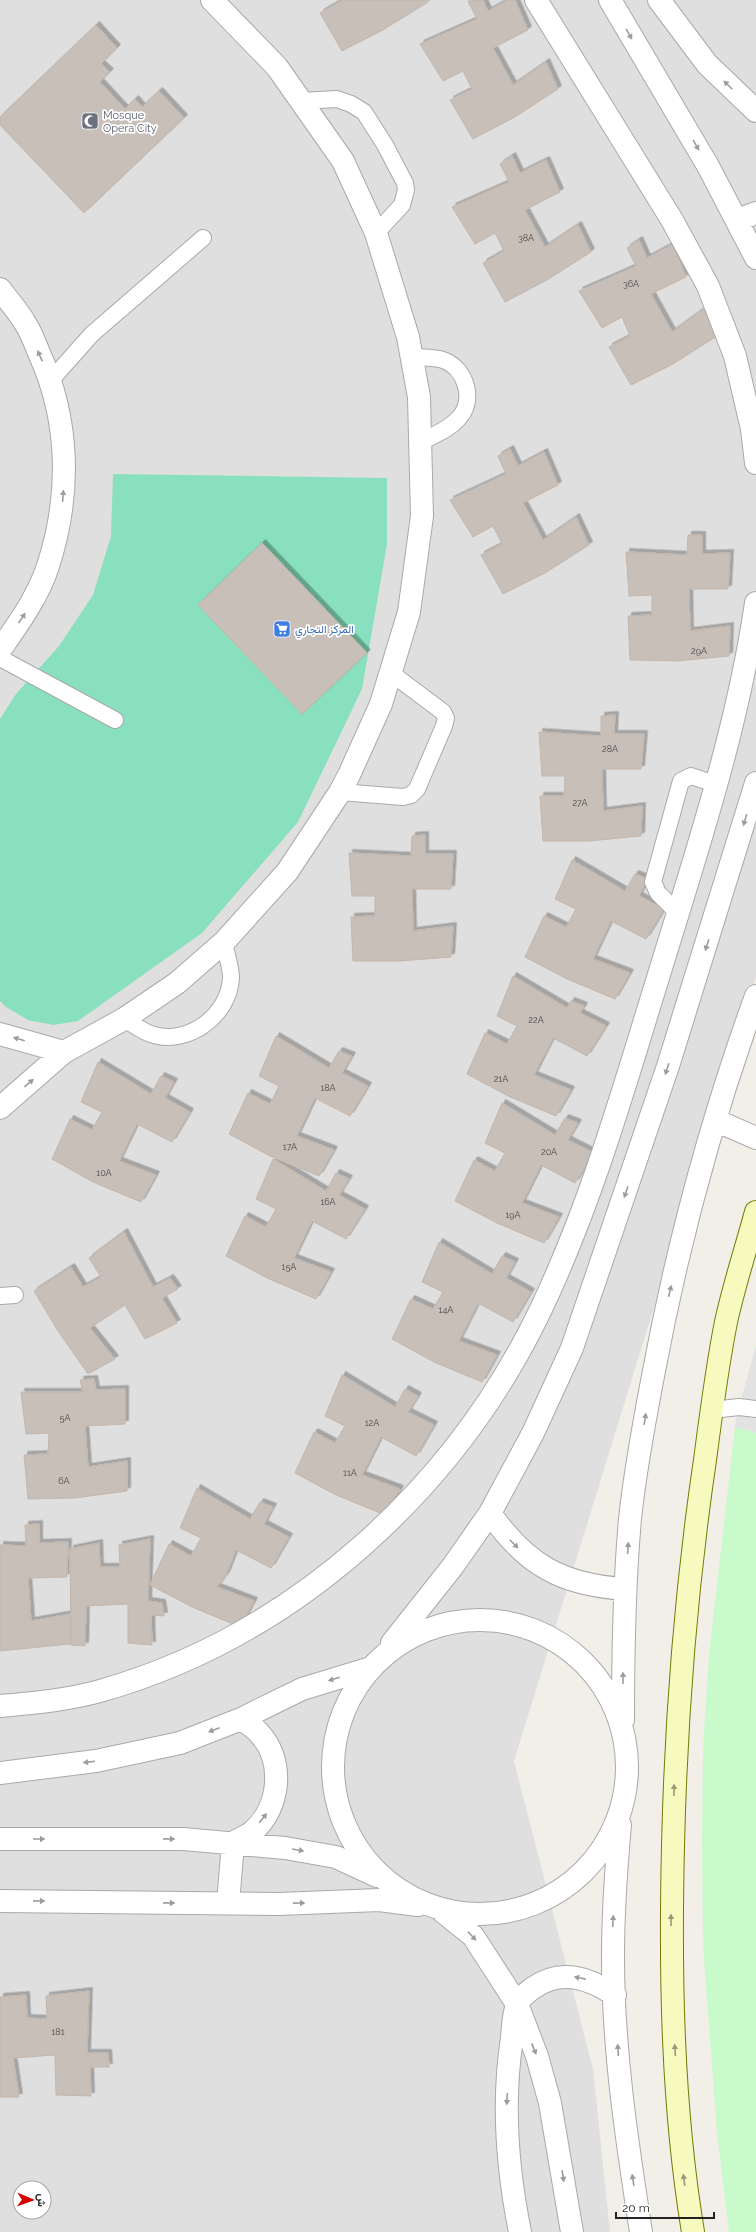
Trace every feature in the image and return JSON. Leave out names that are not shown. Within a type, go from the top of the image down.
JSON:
[{"type":"street","points":[[0,1108],[64,1052],[124,1019],[177,983],[224,942],[287,872],[340,792],[381,704],[409,612],[422,516],[419,396],[408,338],[376,233],[343,161],[277,67],[212,0]]},
{"type":"street","points":[[536,0],[672,220],[708,286],[735,356],[752,429],[756,463]]},
{"type":"street","points":[[610,0],[681,119],[746,217],[756,258]]},
{"type":"street","points":[[659,0],[707,64],[756,111]]},
{"type":"street","points":[[0,289],[26,324],[51,380],[62,422],[65,466],[61,518],[48,567],[26,614],[0,650]]},
{"type":"street","points":[[0,1706],[28,1704],[97,1692],[201,1654],[266,1617],[340,1566],[401,1511],[455,1449],[502,1382],[541,1309],[568,1245],[598,1167],[678,913],[715,784],[749,653],[756,603]]},
{"type":"street","points":[[383,1880],[354,1843],[336,1800],[333,1753],[345,1707],[371,1668],[452,1566],[490,1513],[533,1433],[572,1348],[668,1066],[756,783]]},
{"type":"street","points":[[641,2232],[622,2100],[615,1995],[613,1926],[622,1810],[628,1770],[623,1731],[625,1589],[632,1509],[645,1417],[664,1317],[687,1218],[714,1120],[756,996]]},
{"type":"street","points":[[0,1034],[64,1052]]},
{"type":"street","points":[[714,1120],[756,1138]]},
{"type":"street","points":[[693,2232],[684,2175],[674,2042],[671,1914],[674,1803],[684,1622],[694,1534],[726,1322],[756,1212]]},
{"type":"street","points":[[490,1513],[510,1540],[525,1554],[547,1570],[572,1581],[598,1587],[625,1589]]},
{"type":"street","points":[[392,1643],[437,1626],[476,1620],[516,1624],[552,1638],[584,1662],[608,1694],[623,1731]]},
{"type":"street","points":[[0,1773],[96,1761],[180,1743],[241,1719],[302,1689],[371,1668]]},
{"type":"street","points":[[233,1842],[252,1831],[267,1814],[275,1794],[277,1772],[271,1751],[258,1732],[241,1719]]},
{"type":"street","points":[[3,1904],[314,1903],[379,1900],[480,1916],[517,1911],[552,1897],[583,1874],[606,1845],[622,1810]]},
{"type":"street","points":[[0,1839],[184,1839],[233,1842],[336,1856],[434,1908],[473,1936],[517,2004],[537,2056],[550,2104],[572,2232]]},
{"type":"street","points":[[228,1903],[233,1842]]},
{"type":"street","points":[[520,2232],[513,2199],[508,2153],[507,2106],[509,2059],[517,2004],[527,1992],[540,1983],[554,1978],[570,1976],[585,1979],[615,1995]]},
{"type":"lane","points":[[300,101],[337,99],[351,104],[364,112],[385,145],[405,183],[406,190],[402,205],[376,233]]},
{"type":"lane","points":[[51,380],[92,334],[203,238]]},
{"type":"lane","points":[[412,358],[442,360],[455,366],[464,378],[467,392],[466,405],[460,418],[449,427],[421,442]]},
{"type":"lane","points":[[0,658],[115,720]]},
{"type":"lane","points":[[340,792],[403,797],[411,795],[416,789],[444,726],[446,718],[443,712],[391,673]]},
{"type":"lane","points":[[678,913],[658,893],[653,882],[681,782],[691,776],[715,784]]},
{"type":"lane","points":[[124,1019],[153,1035],[171,1037],[189,1033],[205,1024],[218,1011],[227,996],[231,978],[224,942]]},
{"type":"lane","points":[[712,1410],[739,1407],[756,1409]]},
{"type":"shaded area","points":[[0,0],[756,0],[756,977],[514,1761],[593,2069],[610,2232],[0,2232]]},
{"type":"shaded area","points":[[756,1346],[756,1433],[735,1427]]},
{"type":"green space","points":[[113,474],[387,478],[387,544],[362,689],[298,822],[202,933],[78,1021],[53,1025],[28,1020],[6,1007],[0,1001],[0,719],[16,694],[59,646],[93,595],[111,536]]},
{"type":"green space","points":[[756,1346],[756,2232],[729,2232],[717,2133],[703,1946],[703,1748],[709,1655],[735,1427]]},
{"type":"building","points":[[340,0],[427,0],[428,2],[383,30],[342,51],[320,13],[341,1]]},
{"type":"building","points":[[483,0],[488,11],[508,0],[515,0],[528,30],[493,48],[513,85],[546,62],[558,89],[515,117],[473,139],[450,100],[472,89],[463,71],[443,81],[420,44],[477,19],[468,1]]},
{"type":"building","name":"Mosque Opera City","points":[[96,25],[117,48],[101,64],[110,72],[100,82],[125,109],[135,99],[142,107],[159,91],[184,118],[84,213],[0,125],[0,117]]},
{"type":"building","points":[[512,156],[520,173],[546,160],[560,192],[525,210],[545,247],[578,225],[591,252],[547,280],[505,302],[483,263],[504,251],[495,233],[475,244],[452,207],[509,182],[500,164]]},
{"type":"building","points":[[639,240],[647,258],[673,244],[686,277],[651,294],[672,332],[704,309],[717,336],[673,364],[631,385],[609,347],[630,336],[622,317],[602,328],[579,291],[636,266],[627,248]]},
{"type":"building","points":[[510,449],[518,466],[544,452],[558,485],[523,503],[543,540],[576,517],[589,545],[545,573],[503,594],[481,555],[502,544],[493,526],[473,537],[450,500],[506,474],[498,456]]},
{"type":"building","points":[[688,535],[702,535],[702,554],[730,553],[728,589],[689,589],[690,631],[730,626],[729,656],[677,661],[630,660],[628,616],[652,615],[652,595],[629,596],[626,552],[687,555]]},
{"type":"building","name":"المركز التجاري","points":[[262,543],[367,653],[302,714],[198,605]]},
{"type":"building","points":[[615,715],[614,734],[644,734],[641,769],[602,769],[603,811],[642,806],[641,836],[589,841],[543,841],[540,796],[564,796],[565,776],[542,776],[539,732],[601,736],[601,716]]},
{"type":"building","points":[[425,835],[425,854],[453,854],[451,889],[412,889],[413,931],[453,926],[451,957],[400,961],[353,961],[351,917],[375,916],[375,896],[352,896],[349,853],[411,856],[412,836]]},
{"type":"building","points":[[572,860],[625,891],[635,874],[648,879],[639,896],[664,909],[646,939],[611,921],[593,959],[630,973],[615,999],[567,979],[525,957],[544,916],[566,927],[576,909],[555,899]]},
{"type":"building","points":[[513,976],[567,1008],[571,1001],[584,1006],[580,1013],[606,1026],[587,1056],[553,1038],[534,1075],[571,1090],[556,1116],[508,1096],[467,1074],[485,1033],[507,1044],[517,1026],[497,1016]]},
{"type":"building","points":[[276,1036],[329,1068],[339,1051],[352,1056],[342,1073],[368,1086],[350,1116],[315,1098],[297,1136],[334,1150],[319,1176],[270,1156],[229,1134],[248,1093],[270,1104],[279,1086],[259,1076]]},
{"type":"building","points":[[98,1062],[151,1094],[161,1076],[174,1082],[165,1098],[190,1112],[172,1142],[137,1124],[119,1161],[156,1175],[141,1202],[93,1182],[52,1159],[70,1119],[92,1130],[102,1112],[81,1102]]},
{"type":"building","points":[[502,1103],[555,1135],[565,1118],[578,1123],[568,1140],[594,1153],[575,1183],[541,1165],[522,1203],[559,1217],[544,1243],[497,1223],[455,1201],[474,1160],[495,1171],[505,1153],[485,1143]]},
{"type":"building","points":[[273,1159],[326,1191],[336,1173],[349,1179],[339,1195],[365,1209],[346,1239],[312,1221],[294,1258],[331,1272],[316,1299],[267,1278],[226,1256],[245,1216],[266,1227],[276,1209],[256,1199]]},
{"type":"building","points":[[124,1232],[153,1287],[170,1278],[178,1289],[162,1298],[177,1323],[145,1339],[125,1305],[90,1328],[115,1359],[88,1374],[58,1331],[34,1291],[71,1267],[83,1287],[101,1277],[89,1258]]},
{"type":"building","points":[[439,1242],[492,1274],[502,1256],[515,1262],[506,1278],[531,1292],[513,1322],[478,1303],[459,1341],[497,1355],[482,1382],[434,1362],[392,1339],[411,1299],[433,1309],[443,1292],[422,1282]]},
{"type":"building","points":[[342,1375],[395,1407],[405,1389],[418,1396],[408,1412],[434,1425],[416,1456],[381,1437],[362,1475],[400,1489],[385,1515],[336,1495],[295,1473],[314,1432],[335,1443],[345,1426],[325,1416]]},
{"type":"building","points":[[94,1379],[96,1390],[125,1389],[125,1424],[85,1426],[88,1467],[127,1461],[127,1491],[75,1498],[28,1499],[24,1455],[48,1454],[49,1433],[26,1434],[21,1392],[83,1392],[80,1380]]},
{"type":"building","points":[[197,1488],[250,1519],[260,1502],[273,1507],[264,1524],[289,1537],[271,1568],[236,1550],[226,1575],[217,1587],[254,1601],[240,1627],[192,1607],[150,1585],[169,1544],[191,1556],[201,1538],[180,1528]]},
{"type":"building","points":[[39,1524],[39,1543],[68,1542],[67,1577],[28,1578],[31,1621],[70,1614],[70,1644],[0,1651],[0,1545],[26,1546],[25,1525]]},
{"type":"building","points":[[150,1539],[148,1601],[162,1603],[164,1616],[151,1615],[152,1645],[128,1643],[128,1604],[86,1606],[85,1646],[71,1645],[70,1549],[99,1543],[100,1567],[120,1567],[119,1545]]},
{"type":"building","points":[[89,1991],[87,2053],[108,2053],[109,2067],[90,2067],[91,2096],[56,2095],[55,2055],[13,2058],[19,2097],[0,2097],[0,1997],[26,1995],[27,2018],[47,2019],[46,1996]]},
{"type":"place","name":"Mosque Opera City","points":[[90,121]]},
{"type":"place","name":"المركز التجاري","points":[[282,629]]}]
